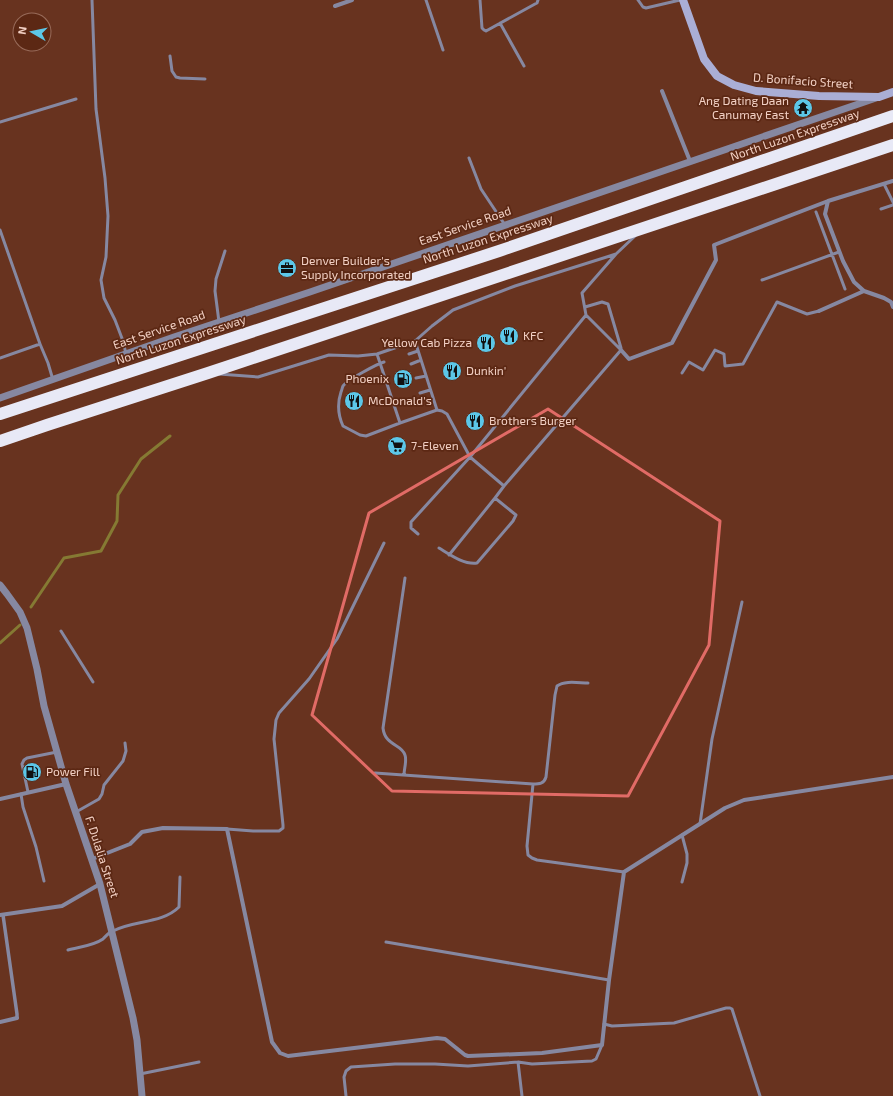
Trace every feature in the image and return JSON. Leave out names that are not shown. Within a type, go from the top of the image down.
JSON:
[{"type":"highway","name":"North Luzon Expressway","points":[[0,414],[499,251],[893,116]]},
{"type":"highway","points":[[0,441],[47,424],[208,373],[893,145]]},
{"type":"main road","name":"D. Bonifacio Street","points":[[682,0],[704,59],[717,76],[734,85],[756,91],[794,95],[878,97]]},
{"type":"main road","name":"East Service Road","points":[[878,97],[893,92]]},
{"type":"street","points":[[335,6],[352,0]]},
{"type":"street","points":[[662,91],[690,161]]},
{"type":"street","name":"East Service Road","points":[[0,398],[878,97]]},
{"type":"street","points":[[621,350],[629,358],[672,343],[716,260],[714,245],[828,201],[893,181]]},
{"type":"street","points":[[828,201],[824,214],[843,262],[854,282],[864,291],[884,298],[890,302],[893,307]]},
{"type":"street","points":[[819,311],[864,291]]},
{"type":"street","name":"F. Dulalia Street","points":[[0,585],[20,612],[26,628],[37,669],[44,706],[66,784],[100,884],[133,1018],[137,1040],[142,1096]]},
{"type":"street","points":[[92,859],[130,844],[142,832],[163,828],[227,829],[272,1042],[280,1053],[288,1056],[437,1038],[445,1039],[468,1056],[542,1053],[602,1045],[609,980],[624,872],[725,808],[744,800],[893,777]]},
{"type":"street","points":[[0,798],[66,784]]},
{"type":"street","points":[[0,1022],[17,1018],[2,915],[62,906],[100,884]]},
{"type":"lane","points":[[92,0],[96,109],[105,178],[108,216],[106,257],[101,280],[104,298],[120,334],[126,354]]},
{"type":"lane","points":[[426,0],[443,50]]},
{"type":"lane","points":[[480,0],[482,28],[486,31],[537,3],[538,0]]},
{"type":"lane","points":[[638,0],[643,7],[646,8],[682,0]]},
{"type":"lane","points":[[500,23],[524,66]]},
{"type":"lane","points":[[170,56],[172,71],[176,77],[205,79]]},
{"type":"lane","points":[[0,122],[76,99]]},
{"type":"lane","points":[[469,158],[481,189],[506,225]]},
{"type":"lane","points":[[881,209],[893,204],[884,184]]},
{"type":"lane","points":[[816,212],[846,289]]},
{"type":"lane","points":[[621,350],[586,315],[582,293],[616,254],[643,228]]},
{"type":"lane","points":[[0,230],[53,380]]},
{"type":"lane","points":[[219,322],[216,308],[216,279],[225,251]]},
{"type":"lane","points":[[762,280],[839,252]]},
{"type":"lane","points":[[208,373],[258,376],[329,355],[358,356],[377,354],[415,341],[453,310],[515,286],[616,254]]},
{"type":"lane","points":[[585,307],[602,302],[608,304],[621,350]]},
{"type":"lane","points":[[682,373],[689,362],[703,370],[715,350],[724,354],[725,366],[743,364],[777,302],[807,314],[819,311]]},
{"type":"lane","points":[[418,534],[411,528],[411,522],[470,457],[586,315]]},
{"type":"lane","points":[[415,341],[436,410]]},
{"type":"lane","points":[[0,358],[40,344]]},
{"type":"lane","points":[[450,555],[504,486],[621,350]]},
{"type":"lane","points":[[408,354],[418,351]]},
{"type":"lane","points":[[377,354],[383,374],[395,401],[400,423]]},
{"type":"lane","points":[[411,364],[421,360]]},
{"type":"lane","points":[[384,362],[359,375],[343,386],[339,399],[338,412],[343,426],[360,435],[366,436],[436,410],[442,411],[447,414],[470,457],[504,486]]},
{"type":"lane","points":[[383,374],[388,372]]},
{"type":"lane","points":[[416,378],[426,376]]},
{"type":"lane","points":[[420,393],[430,390]]},
{"type":"lane","points":[[438,548],[464,561],[476,564],[513,521],[516,515],[495,498]]},
{"type":"lane","points":[[227,829],[279,831],[282,828],[283,825],[274,739],[276,720],[279,713],[309,680],[336,639],[384,543]]},
{"type":"lane","points":[[404,775],[405,753],[386,739],[383,728],[405,578]]},
{"type":"lane","points":[[700,824],[712,739],[742,602]]},
{"type":"lane","points":[[61,630],[93,682]]},
{"type":"lane","points":[[375,773],[533,784],[542,783],[545,781],[546,777],[557,686],[565,683],[588,683]]},
{"type":"lane","points":[[76,812],[99,799],[104,785],[123,761],[126,751],[125,743]]},
{"type":"lane","points":[[28,792],[22,764],[24,760],[27,758],[57,752]]},
{"type":"lane","points":[[533,784],[527,846],[528,855],[537,860],[624,872]]},
{"type":"lane","points":[[21,794],[23,807],[36,847],[44,881]]},
{"type":"lane","points":[[682,835],[687,854],[687,863],[682,882]]},
{"type":"lane","points":[[68,950],[103,939],[112,931],[173,913],[179,907],[180,877]]},
{"type":"lane","points":[[386,942],[609,980]]},
{"type":"lane","points":[[604,1024],[612,1026],[674,1023],[730,1008],[732,1009],[760,1096]]},
{"type":"lane","points":[[346,1096],[344,1077],[346,1071],[351,1067],[395,1064],[468,1066],[518,1062],[532,1064],[592,1062],[596,1059],[602,1045]]},
{"type":"lane","points":[[140,1074],[199,1062]]},
{"type":"lane","points":[[518,1062],[522,1096]]},
{"type":"highlighted area","points":[[548,409],[720,521],[709,645],[628,796],[392,791],[312,715],[369,513]]},
{"type":"waterway","points":[[31,607],[64,558],[101,551],[117,521],[118,495],[141,459],[170,436]]},
{"type":"waterway","points":[[0,643],[20,625]]},
{"type":"place","name":"Ang Dating Daan Canumay East","points":[[803,108]]},
{"type":"place","name":"Denver Builder's Supply Incorporated","points":[[287,268]]},
{"type":"place","name":"KFC","points":[[509,336]]},
{"type":"place","name":"Yellow Cab Pizza","points":[[486,343]]},
{"type":"place","name":"Dunkin'","points":[[452,371]]},
{"type":"place","name":"Phoenix","points":[[403,379]]},
{"type":"place","name":"McDonald's","points":[[354,401]]},
{"type":"place","name":"Brothers Burger","points":[[475,421]]},
{"type":"place","name":"7-Eleven","points":[[397,446]]},
{"type":"place","name":"Power Fill","points":[[32,772]]}]
